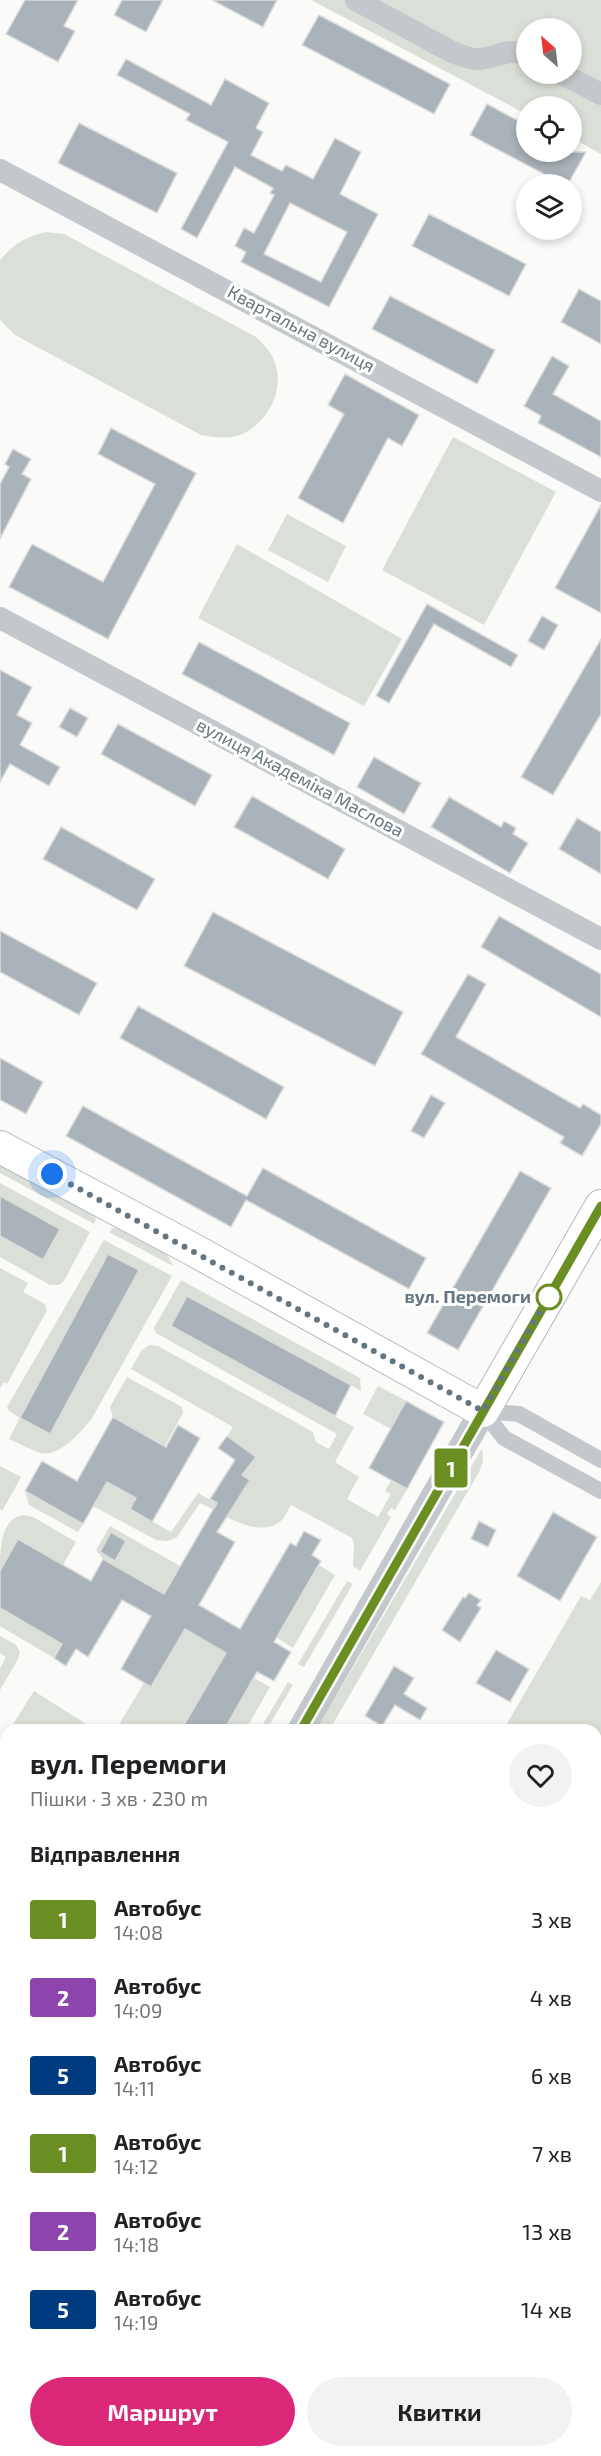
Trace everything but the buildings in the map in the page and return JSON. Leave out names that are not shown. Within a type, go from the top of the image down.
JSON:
[{"type":"main road","points":[[0,1147],[202,1255],[483,1411],[601,1206]]},
{"type":"street","points":[[356,0],[452,52],[469,58],[490,57],[506,51],[516,53]]},
{"type":"street","points":[[582,84],[601,94]]},
{"type":"street","name":"Квартальна вулиця","points":[[0,170],[601,491]]},
{"type":"street","name":"вулиця Академіка Маслова","points":[[0,618],[601,939]]},
{"type":"street","points":[[483,1411],[519,1414],[601,1460]]},
{"type":"street","points":[[483,1411],[504,1438],[601,1491]]},
{"type":"street","points":[[304,1724],[483,1411]]},
{"type":"shaded area","points":[[311,0],[601,0],[601,154],[582,144],[582,96],[516,96],[516,109]]},
{"type":"shaded area","points":[[46,232],[64,234],[256,337],[269,351],[278,374],[275,398],[262,419],[253,428],[237,436],[201,435],[15,335],[0,320],[0,260],[20,242]]},
{"type":"shaded area","points":[[453,437],[556,492],[484,625],[382,570]]},
{"type":"shaded area","points":[[287,514],[346,546],[328,582],[268,550]]},
{"type":"shaded area","points":[[237,544],[402,639],[364,706],[198,618]]},
{"type":"shaded area","points":[[0,1165],[94,1216],[96,1219],[94,1224],[0,1173]]},
{"type":"shaded area","points":[[0,1183],[90,1232],[64,1281],[59,1285],[50,1285],[0,1257]]},
{"type":"shaded area","points":[[113,1228],[118,1228],[167,1254],[173,1266],[109,1232]]},
{"type":"shaded area","points":[[104,1240],[172,1276],[92,1418],[63,1447],[56,1451],[41,1453],[9,1439],[20,1418],[7,1407]]},
{"type":"shaded area","points":[[0,1268],[28,1283],[23,1292],[45,1304],[47,1310],[7,1384],[4,1382],[0,1388]]},
{"type":"shaded area","points":[[181,1280],[360,1378],[361,1391],[188,1296],[171,1326],[354,1427],[335,1462],[359,1477],[347,1499],[378,1517],[391,1494],[385,1491],[391,1481],[407,1489],[395,1510],[391,1508],[387,1514],[391,1517],[360,1571],[353,1566],[352,1538],[291,1505],[281,1521],[262,1528],[240,1523],[200,1503],[177,1537],[168,1541],[156,1540],[93,1506],[100,1494],[113,1417],[110,1407],[127,1377],[182,1407],[183,1413],[130,1509],[171,1532],[198,1493],[230,1511],[250,1480],[230,1467],[255,1458],[227,1436],[233,1427],[131,1369],[141,1351],[149,1345],[158,1346],[313,1432],[316,1442],[329,1449],[337,1434],[156,1333],[154,1328]]},
{"type":"shaded area","points":[[378,1386],[406,1401],[391,1429],[363,1414]]},
{"type":"shaded area","points":[[482,1448],[483,1461],[479,1472],[333,1724],[320,1724]]},
{"type":"shaded area","points":[[0,1466],[21,1477],[0,1515],[2,1511],[0,1509]]},
{"type":"shaded area","points":[[25,1491],[83,1524],[78,1532],[29,1505]]},
{"type":"shaded area","points":[[24,1515],[33,1517],[76,1542],[63,1565],[18,1539],[0,1571],[1,1545],[6,1528],[16,1517]]},
{"type":"shaded area","points":[[110,1526],[180,1566],[164,1594],[103,1559],[96,1550]]},
{"type":"shaded area","points":[[319,1565],[335,1575],[293,1648],[277,1638]]},
{"type":"shaded area","points":[[347,1581],[353,1584],[304,1667],[298,1664]]},
{"type":"shaded area","points":[[601,1582],[601,1724],[507,1724],[581,1596],[590,1600]]},
{"type":"shaded area","points":[[0,1608],[62,1644],[54,1658],[0,1626]]},
{"type":"shaded area","points":[[185,1629],[226,1653],[184,1724],[120,1724],[144,1683],[152,1687]]},
{"type":"shaded area","points":[[0,1636],[16,1645],[20,1652],[0,1690],[0,1668],[6,1657],[0,1653]]},
{"type":"shaded area","points":[[254,1678],[270,1687],[249,1724],[227,1724]]},
{"type":"shaded area","points":[[288,1682],[293,1685],[270,1724],[263,1724]]},
{"type":"shaded area","points":[[34,1691],[86,1724],[13,1724]]},
{"type":"bus line","name":"1","points":[[304,1724],[601,1206]]},
{"type":"place","name":"вул. Перемоги","points":[[549,1297]]},
{"type":"route","points":[[52,1174],[483,1411],[550,1294],[549,1297]]}]
